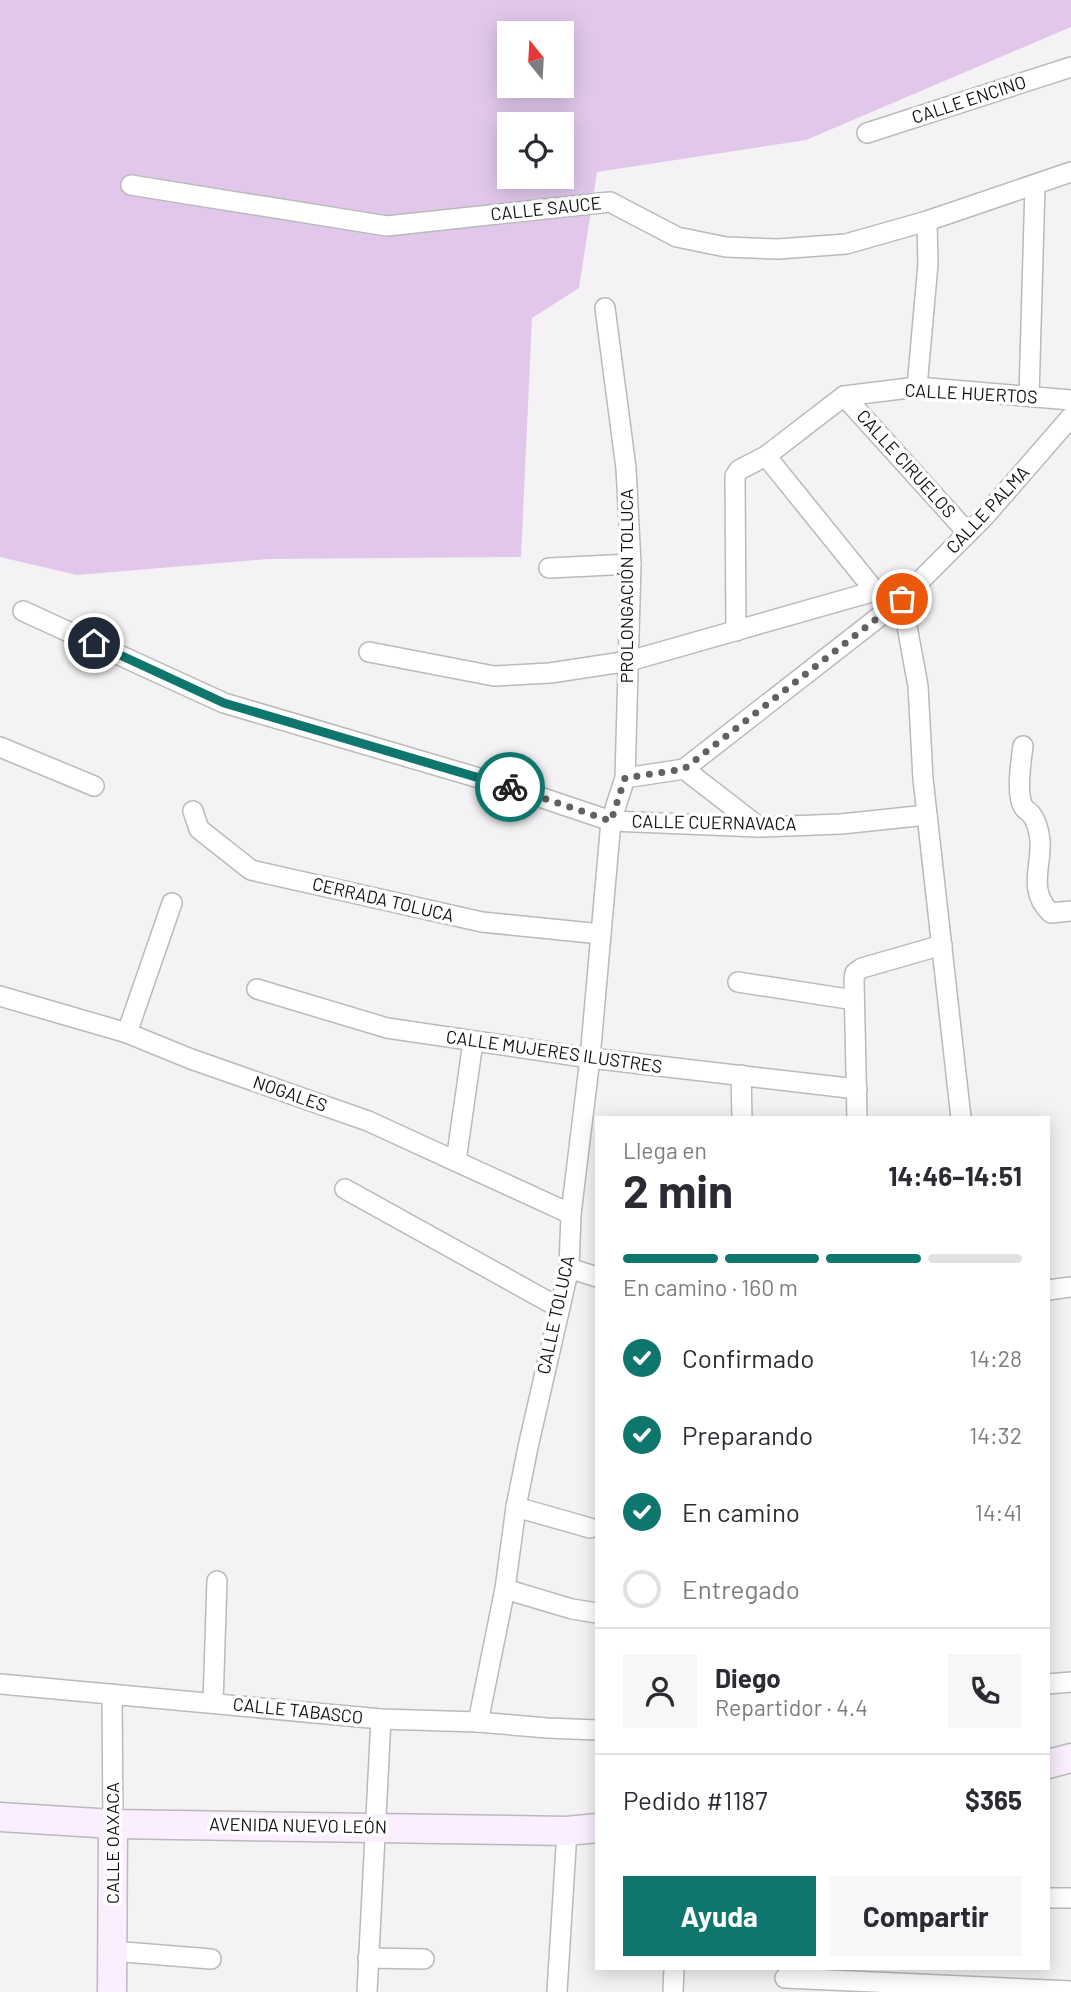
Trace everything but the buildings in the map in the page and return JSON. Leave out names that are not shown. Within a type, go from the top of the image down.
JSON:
[{"type":"main road","points":[[1050,1763],[1071,1758]]},
{"type":"main road","name":"AVENIDA NUEVO LEÓN","points":[[0,1817],[113,1824],[567,1831],[595,1828]]},
{"type":"main road","name":"CALLE OAXACA","points":[[113,1824],[112,1951],[116,1992]]},
{"type":"street","name":"CALLE ENCINO","points":[[867,133],[1071,67]]},
{"type":"street","name":"CALLE SAUCE","points":[[131,185],[387,226],[610,202],[677,237],[726,247],[778,249],[846,244],[927,221],[1071,172]]},
{"type":"street","points":[[1029,396],[1035,185]]},
{"type":"street","points":[[917,387],[928,264],[927,221]]},
{"type":"street","name":"PROLONGACIÓN TOLUCA","points":[[605,308],[626,468],[631,564],[625,778],[611,821]]},
{"type":"street","name":"CALLE HUERTOS","points":[[845,396],[917,387],[1071,400]]},
{"type":"street","points":[[736,631],[735,476],[845,396]]},
{"type":"street","name":"CALLE CIRUELOS","points":[[845,396],[968,533]]},
{"type":"street","name":"CALLE PALMA","points":[[902,599],[984,517],[1071,417]]},
{"type":"street","points":[[766,456],[875,591]]},
{"type":"street","points":[[549,568],[631,564]]},
{"type":"street","points":[[369,652],[494,676],[550,673],[629,662],[875,591],[902,599]]},
{"type":"street","points":[[625,778],[684,769],[902,599]]},
{"type":"street","points":[[902,599],[918,686],[927,815],[961,1116]]},
{"type":"street","name":"CALLE CUERNAVACA","points":[[23,611],[224,703],[513,788],[611,821],[760,827],[841,824],[927,815]]},
{"type":"street","points":[[1023,746],[1019,774],[1023,806],[1034,817],[1040,840],[1036,871],[1040,897],[1044,906],[1061,912]]},
{"type":"street","points":[[0,747],[94,786]]},
{"type":"street","points":[[684,769],[760,827]]},
{"type":"street","name":"CERRADA TOLUCA","points":[[192,811],[199,829],[251,870],[482,922],[601,934]]},
{"type":"street","name":"CALLE TOLUCA","points":[[478,1722],[505,1589],[516,1507],[558,1307],[569,1268],[571,1214],[590,1058],[611,821]]},
{"type":"street","points":[[127,1033],[172,903]]},
{"type":"street","points":[[857,1116],[855,973],[862,968],[942,945]]},
{"type":"street","points":[[738,982],[854,1000]]},
{"type":"street","name":"CALLE MUJERES ILUSTRES","points":[[257,989],[387,1028],[590,1058],[857,1089]]},
{"type":"street","name":"NOGALES","points":[[0,996],[127,1033],[191,1059],[368,1121],[571,1214]]},
{"type":"street","points":[[456,1161],[474,1042]]},
{"type":"street","points":[[741,1075],[742,1116]]},
{"type":"street","points":[[345,1189],[558,1307]]},
{"type":"street","points":[[569,1268],[595,1276]]},
{"type":"street","points":[[1050,1290],[1071,1287]]},
{"type":"street","points":[[516,1507],[590,1528]]},
{"type":"street","points":[[213,1703],[217,1581]]},
{"type":"street","points":[[505,1589],[572,1609],[595,1613]]},
{"type":"street","points":[[1050,1684],[1071,1682]]},
{"type":"street","name":"CALLE TABASCO","points":[[0,1684],[381,1719],[595,1730]]},
{"type":"street","name":"CALLE OAXACA","points":[[113,1694],[113,1824]]},
{"type":"street","points":[[367,1992],[381,1719]]},
{"type":"street","points":[[558,1992],[567,1831]]},
{"type":"street","points":[[1050,1898],[1071,1898]]},
{"type":"street","points":[[112,1951],[211,1959]]},
{"type":"street","points":[[368,1958],[425,1959]]},
{"type":"street","points":[[673,1992],[674,1970]]},
{"type":"street","points":[[785,1980],[1071,1991]]},
{"type":"shaded area","points":[[0,0],[1071,0],[1071,27],[806,140],[597,172],[579,288],[532,318],[521,557],[268,559],[77,575],[0,557]]},
{"type":"way so far","points":[[510,787],[611,821],[625,778],[684,769],[902,599]]},
{"type":"route","points":[[94,643],[224,703],[510,787]]}]
